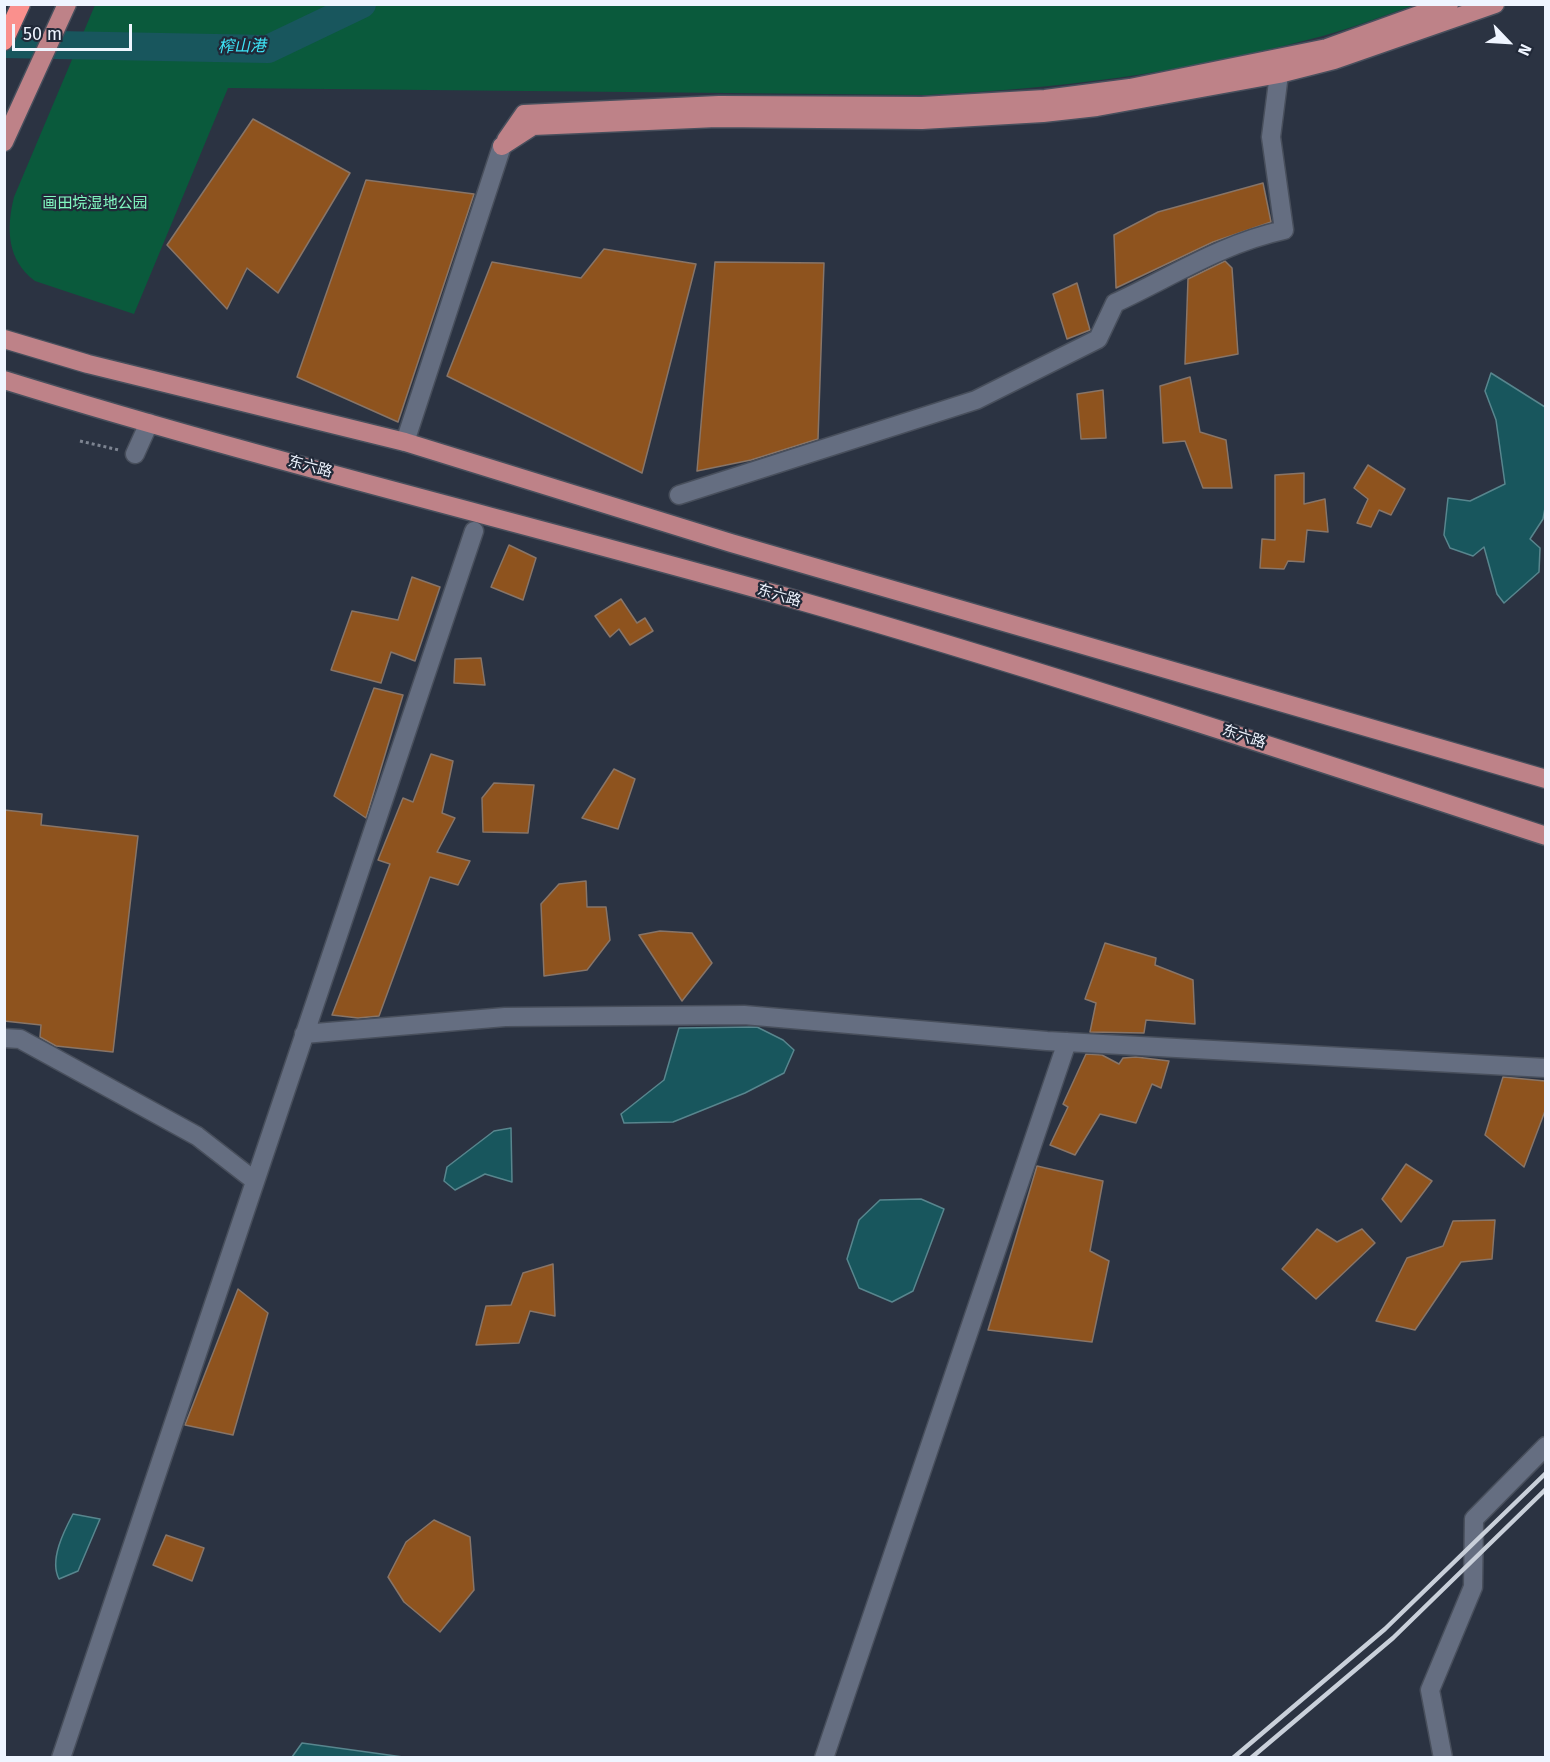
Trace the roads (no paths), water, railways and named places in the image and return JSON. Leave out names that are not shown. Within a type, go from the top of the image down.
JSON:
[{"type":"highway","points":[[4,41],[21,4]]},
{"type":"main road","points":[[6,139],[67,4]]},
{"type":"main road","points":[[502,146],[524,114],[718,105],[922,106],[1045,99],[1130,88],[1327,48],[1449,4]]},
{"type":"main road","points":[[502,146],[533,126],[717,118],[922,120],[1043,113],[1177,94],[1279,74],[1334,60],[1495,4]]},
{"type":"main road","points":[[4,339],[88,364],[405,442],[731,543],[1545,779]]},
{"type":"main road","name":"东六路","points":[[4,380],[149,423],[785,597],[1147,705],[1545,836]]},
{"type":"street","points":[[678,495],[976,400],[1098,339],[1115,303],[1169,278],[1200,259],[1249,238],[1284,230],[1271,137],[1279,74]]},
{"type":"street","points":[[405,442],[502,146]]},
{"type":"street","points":[[135,454],[149,423]]},
{"type":"street","points":[[61,1758],[474,531]]},
{"type":"street","points":[[304,1034],[505,1017],[744,1015],[1067,1042],[1545,1068]]},
{"type":"street","points":[[4,1038],[20,1039],[197,1137],[255,1181]]},
{"type":"street","points":[[824,1758],[1067,1042]]},
{"type":"street","points":[[1443,1758],[1430,1690],[1473,1587],[1474,1519],[1545,1446]]},
{"type":"waterway","name":"榨山港","points":[[4,44],[268,49],[362,4]]},
{"type":"railway","points":[[1233,1758],[1385,1629],[1546,1473]]},
{"type":"railway","points":[[1251,1758],[1393,1638],[1546,1489]]},
{"type":"park label","name":"画田垸湿地公园","points":[[95,204]]}]
